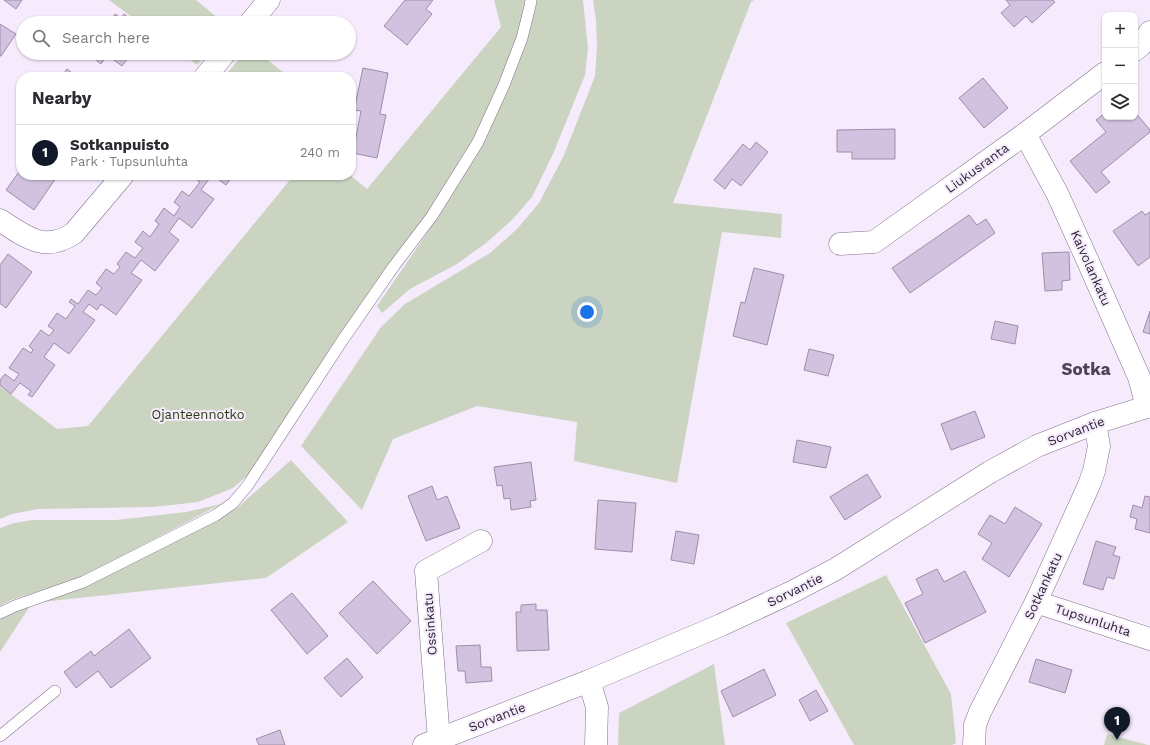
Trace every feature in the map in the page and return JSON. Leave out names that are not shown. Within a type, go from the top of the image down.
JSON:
[{"type":"street","points":[[256,16],[269,0]]},
{"type":"street","points":[[1137,48],[1150,32]]},
{"type":"street","points":[[209,72],[219,60]]},
{"type":"street","name":"Liukusranta","points":[[840,244],[874,242],[1025,134],[1102,75]]},
{"type":"street","name":"Kaivolankatu","points":[[1025,134],[1057,193],[1139,378],[1148,407]]},
{"type":"street","points":[[0,220],[17,232],[31,239],[42,242],[54,242],[66,239],[74,233],[119,180]]},
{"type":"street","name":"Sorvantie","points":[[431,742],[589,681],[714,628],[792,592],[836,569],[990,472],[1037,446],[1095,423],[1148,407]]},
{"type":"street","name":"Sotkankatu","points":[[974,745],[975,725],[980,712],[1036,602],[1094,471],[1099,446],[1095,423]]},
{"type":"street","name":"Ossinkatu","points":[[431,742],[426,571],[481,541]]},
{"type":"street","name":"Tupsunluhta","points":[[1036,602],[1150,639]]},
{"type":"street","points":[[589,681],[597,707],[596,745]]},
{"type":"lane","points":[[0,612],[83,582],[216,515],[234,503],[257,471],[342,341],[394,266],[432,216],[478,142],[504,85],[522,38],[531,0]]},
{"type":"lane","points":[[0,736],[55,691]]},
{"type":"green space","points":[[109,0],[196,0],[215,16],[131,16]]},
{"type":"green space","name":"Ojanteennotko","points":[[494,0],[525,0],[518,35],[501,82],[475,140],[430,213],[249,474],[233,488],[198,502],[154,507],[38,509],[12,514],[0,519],[0,386],[57,429],[88,426],[290,180],[356,180],[367,189],[501,27]]},
{"type":"green space","points":[[534,0],[583,0],[588,48],[585,75],[553,154],[532,197],[512,220],[486,243],[457,264],[410,289],[382,313],[377,306],[436,220],[483,145]]},
{"type":"green space","points":[[593,0],[754,0],[751,2],[673,203],[782,214],[781,238],[722,232],[677,483],[574,461],[577,422],[477,406],[393,439],[362,510],[301,446],[381,327],[405,304],[490,253],[517,229],[539,203],[564,155],[595,76],[597,47],[596,20]]},
{"type":"green space","points":[[190,60],[201,60],[197,65]]},
{"type":"green space","points":[[238,60],[268,60],[283,72],[228,72]]},
{"type":"green space","points":[[291,460],[348,522],[266,578],[32,603],[0,652],[0,616],[17,606],[85,586],[237,508]]},
{"type":"green space","points":[[221,504],[80,578],[11,600],[0,606],[0,528],[14,523],[32,520],[116,520],[186,512]]},
{"type":"green space","points":[[886,575],[951,694],[956,743],[952,745],[854,745],[786,623]]},
{"type":"green space","points":[[714,664],[725,745],[618,745],[619,713]]},
{"type":"green space","points":[[1107,734],[1148,745],[1104,745]]},
{"type":"building","points":[[4,0],[22,0],[16,9]]},
{"type":"building","points":[[405,0],[433,0],[426,9],[432,14],[407,45],[384,26]]},
{"type":"building","points":[[1006,0],[1053,0],[1055,2],[1032,23],[1026,16],[1014,27],[1001,13],[1010,5]]},
{"type":"building","points":[[0,24],[16,34],[1,56],[0,56]]},
{"type":"building","points":[[96,60],[104,60],[101,64]]},
{"type":"building","points":[[114,60],[127,60],[122,66]]},
{"type":"building","points":[[363,68],[388,73],[380,114],[386,115],[377,158],[356,154],[356,137],[361,111],[356,110],[356,101]]},
{"type":"building","points":[[983,78],[1008,108],[984,128],[959,98]]},
{"type":"building","points":[[1102,115],[1102,120],[1138,120],[1138,116],[1150,132],[1101,172],[1110,182],[1096,193],[1070,161],[1106,132],[1096,120]]},
{"type":"building","points":[[895,129],[895,159],[852,159],[852,152],[837,152],[837,130]]},
{"type":"building","points":[[756,142],[768,152],[741,186],[732,179],[725,189],[714,180],[743,144],[750,150]]},
{"type":"building","points":[[16,176],[16,180],[55,180],[34,210],[6,190]]},
{"type":"building","points":[[197,180],[208,180],[201,190],[214,199],[192,228],[179,218],[169,232],[179,240],[155,271],[141,260],[131,273],[142,280],[116,315],[101,304],[97,310],[89,304],[83,312],[95,320],[69,354],[54,343],[44,357],[55,365],[32,397],[28,395],[31,391],[20,383],[11,394],[0,385],[0,380],[5,374],[14,381],[19,374],[9,368],[23,348],[31,353],[33,350],[29,346],[41,330],[49,336],[54,330],[48,326],[57,313],[66,319],[75,306],[69,302],[71,299],[78,304],[88,290],[96,295],[102,288],[96,283],[106,269],[114,274],[120,267],[117,264],[126,252],[135,258],[143,248],[135,242],[143,231],[150,237],[159,224],[155,221],[164,208],[174,216],[180,207],[174,202],[182,191],[189,196],[200,182]]},
{"type":"building","points":[[219,180],[230,180],[226,185]]},
{"type":"building","points":[[1142,211],[1145,215],[1150,212],[1150,257],[1138,266],[1113,231]]},
{"type":"building","points":[[969,215],[977,225],[986,219],[995,233],[910,293],[892,268]]},
{"type":"building","points":[[1069,252],[1070,280],[1062,281],[1062,290],[1045,291],[1042,253]]},
{"type":"building","points":[[8,254],[32,272],[6,308],[0,304],[0,265]]},
{"type":"building","points":[[754,268],[784,275],[767,345],[733,336],[741,302],[745,303]]},
{"type":"building","points":[[1150,311],[1150,334],[1143,332]]},
{"type":"building","points":[[995,321],[1018,326],[1015,344],[991,339]]},
{"type":"building","points":[[809,349],[834,355],[828,376],[804,370]]},
{"type":"building","points":[[975,411],[985,437],[951,450],[941,424]]},
{"type":"building","points":[[797,440],[831,447],[826,468],[793,462]]},
{"type":"building","points":[[531,462],[536,500],[530,501],[531,507],[511,510],[510,498],[504,499],[502,485],[497,486],[494,467]]},
{"type":"building","points":[[867,474],[881,497],[845,520],[830,497]]},
{"type":"building","points":[[432,486],[437,500],[447,496],[460,528],[426,541],[408,496]]},
{"type":"building","points":[[1145,496],[1150,497],[1150,533],[1135,529],[1137,519],[1130,517],[1133,505],[1142,508]]},
{"type":"building","points":[[598,500],[636,503],[632,552],[595,549]]},
{"type":"building","points":[[1015,507],[1042,524],[1009,577],[982,559],[992,543],[978,534],[990,515],[1005,524]]},
{"type":"building","points":[[676,531],[699,535],[694,564],[671,560]]},
{"type":"building","points":[[1096,541],[1116,547],[1113,555],[1120,557],[1114,579],[1107,577],[1103,590],[1083,584]]},
{"type":"building","points":[[937,569],[944,582],[965,571],[986,612],[925,643],[905,603],[923,594],[916,579]]},
{"type":"building","points":[[373,581],[411,621],[377,654],[339,613]]},
{"type":"building","points":[[292,593],[328,636],[307,654],[271,610]]},
{"type":"building","points":[[536,604],[536,610],[547,610],[549,650],[517,651],[516,612],[521,612],[521,605]]},
{"type":"building","points":[[129,629],[151,658],[111,688],[98,671],[76,688],[64,672],[91,651],[94,656]]},
{"type":"building","points":[[480,645],[481,667],[491,667],[492,681],[466,683],[465,671],[458,671],[456,646]]},
{"type":"building","points":[[347,658],[363,677],[341,697],[324,678]]},
{"type":"building","points":[[1036,659],[1072,670],[1065,693],[1029,682]]},
{"type":"building","points":[[764,669],[776,695],[733,717],[721,691]]},
{"type":"building","points":[[816,690],[828,711],[810,721],[799,700]]},
{"type":"building","points":[[280,730],[285,745],[259,745],[256,739]]},
{"type":"place","name":"Sotkanpuisto","points":[[1117,740]]},
{"type":"district","name":"Sotka","points":[[1086,369]]}]
